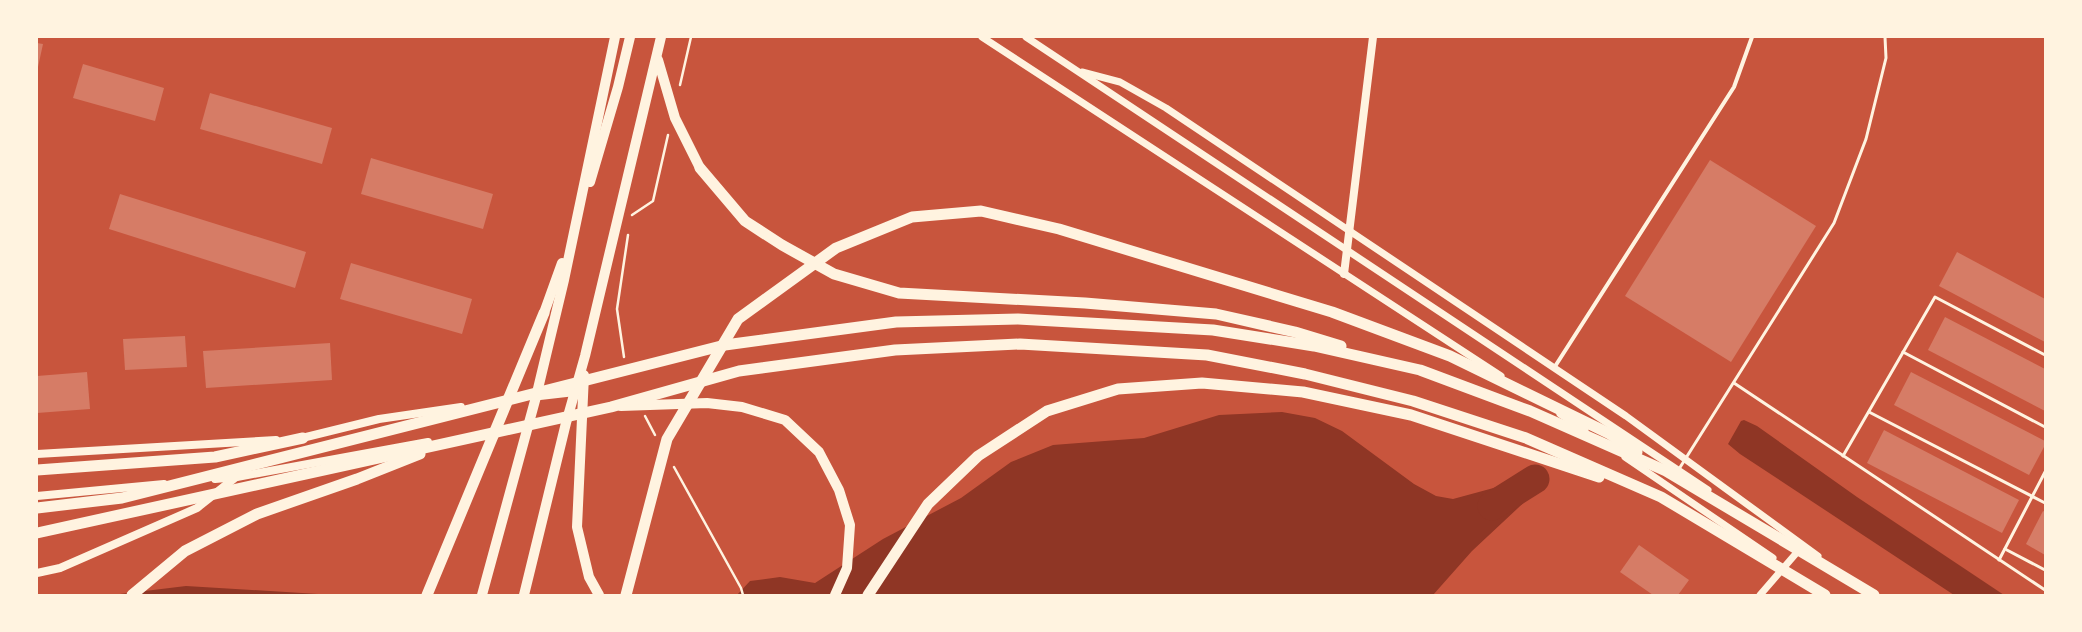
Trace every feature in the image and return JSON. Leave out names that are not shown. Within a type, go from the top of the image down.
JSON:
[{"type":"highway","points":[[700,168],[744,221],[782,245],[834,274],[899,293],[1085,303],[1216,314],[1295,332],[1420,370],[1530,411],[1666,471]]},
{"type":"highway","points":[[626,595],[667,439],[738,319],[836,248],[912,217],[981,211],[1060,229],[1332,312],[1450,356],[1608,433],[1666,471],[1874,595]]},
{"type":"highway","points":[[427,595],[544,313]]},
{"type":"highway","points":[[37,508],[122,498],[725,345],[896,322],[1018,319],[1213,330],[1314,346],[1420,370]]},
{"type":"highway","points":[[37,533],[611,407],[739,371],[896,350],[1020,344],[1207,355],[1305,374],[1413,401],[1526,438],[1661,497],[1826,595]]},
{"type":"highway","points":[[868,595],[928,504],[978,456],[1047,410],[1118,390],[1202,382],[1303,392],[1411,416],[1661,497]]},
{"type":"highway","points":[[37,470],[215,457],[303,438]]},
{"type":"highway","points":[[132,595],[185,551],[257,514],[357,479],[450,442]]},
{"type":"main road","points":[[482,595],[536,397],[564,280],[615,37]]},
{"type":"main road","points":[[544,313],[582,210],[618,87],[630,37]]},
{"type":"main road","points":[[655,37],[659,68],[675,118],[700,168]]},
{"type":"main road","points":[[524,595],[566,423],[585,356],[661,37]]},
{"type":"main road","points":[[1344,274],[1373,37]]},
{"type":"main road","points":[[585,356],[577,527],[590,577],[599,595]]},
{"type":"main road","points":[[37,454],[303,438],[379,419],[575,392]]},
{"type":"main road","points":[[611,407],[706,404],[742,407],[785,420],[819,452],[839,490],[850,524],[847,568],[835,595]]},
{"type":"main road","points":[[37,496],[237,477],[448,438],[566,423]]},
{"type":"main road","points":[[37,573],[60,568],[197,508],[237,477]]},
{"type":"street","points":[[982,37],[1608,446],[1826,595]]},
{"type":"street","points":[[1026,37],[1867,595]]},
{"type":"street","points":[[1553,368],[1734,87],[1752,37]]},
{"type":"street","points":[[1076,71],[1120,82],[1166,108],[1626,416],[1851,580]]},
{"type":"street","points":[[1760,595],[1799,550]]},
{"type":"lane","points":[[1679,469],[1834,223],[1866,139],[1886,58],[1885,37]]},
{"type":"lane","points":[[1844,456],[1935,297],[2045,355]]},
{"type":"lane","points":[[1903,352],[2045,427]]},
{"type":"lane","points":[[1734,383],[2045,590]]},
{"type":"lane","points":[[1869,412],[2045,503]]},
{"type":"lane","points":[[1999,560],[2045,472]]},
{"type":"lane","points":[[2005,549],[2045,570]]},
{"type":"path","points":[[679,89],[691,37]]},
{"type":"path","points":[[632,216],[653,201],[668,134]]},
{"type":"path","points":[[624,358],[617,309],[629,231]]},
{"type":"path","points":[[643,410],[648,425],[656,437]]},
{"type":"path","points":[[671,462],[741,588],[742,595]]},
{"type":"shaded area","points":[[1282,412],[1315,418],[1342,431],[1414,484],[1436,496],[1453,499],[1523,480],[1533,494],[1472,551],[1433,595],[737,595],[750,581],[780,577],[815,583],[883,539],[961,498],[1011,462],[1053,445],[1144,438],[1219,415]]},
{"type":"shaded area","points":[[1744,420],[1757,426],[1857,497],[2004,595],[1954,595],[1740,454],[1728,444],[1741,421]]},
{"type":"shaded area","points":[[186,586],[318,594],[328,595],[112,595]]},
{"type":"building","points":[[37,43],[43,44],[38,67],[37,67]]},
{"type":"building","points":[[83,64],[164,88],[155,121],[73,98]]},
{"type":"building","points":[[210,93],[332,128],[322,164],[200,129]]},
{"type":"building","points":[[371,158],[493,194],[483,229],[361,194]]},
{"type":"building","points":[[1710,160],[1816,226],[1731,362],[1625,296]]},
{"type":"building","points":[[120,194],[306,252],[295,288],[109,229]]},
{"type":"building","points":[[1957,252],[2045,299],[2045,342],[1939,286]]},
{"type":"building","points":[[351,263],[472,299],[462,334],[340,299]]},
{"type":"building","points":[[1945,317],[2045,369],[2045,411],[1928,350]]},
{"type":"building","points":[[185,336],[187,367],[125,370],[123,339]]},
{"type":"building","points":[[330,343],[332,380],[206,388],[203,351]]},
{"type":"building","points":[[87,372],[90,409],[37,413],[37,376]]},
{"type":"building","points":[[1911,372],[2045,441],[2045,445],[2029,475],[1894,405]]},
{"type":"building","points":[[1884,430],[2019,500],[2002,533],[1867,463]]},
{"type":"building","points":[[2043,511],[2045,512],[2045,555],[2026,544]]},
{"type":"building","points":[[1639,545],[1689,580],[1678,595],[1653,595],[1620,572]]},
{"type":"waterway","points":[[1492,506],[1535,479]]}]
